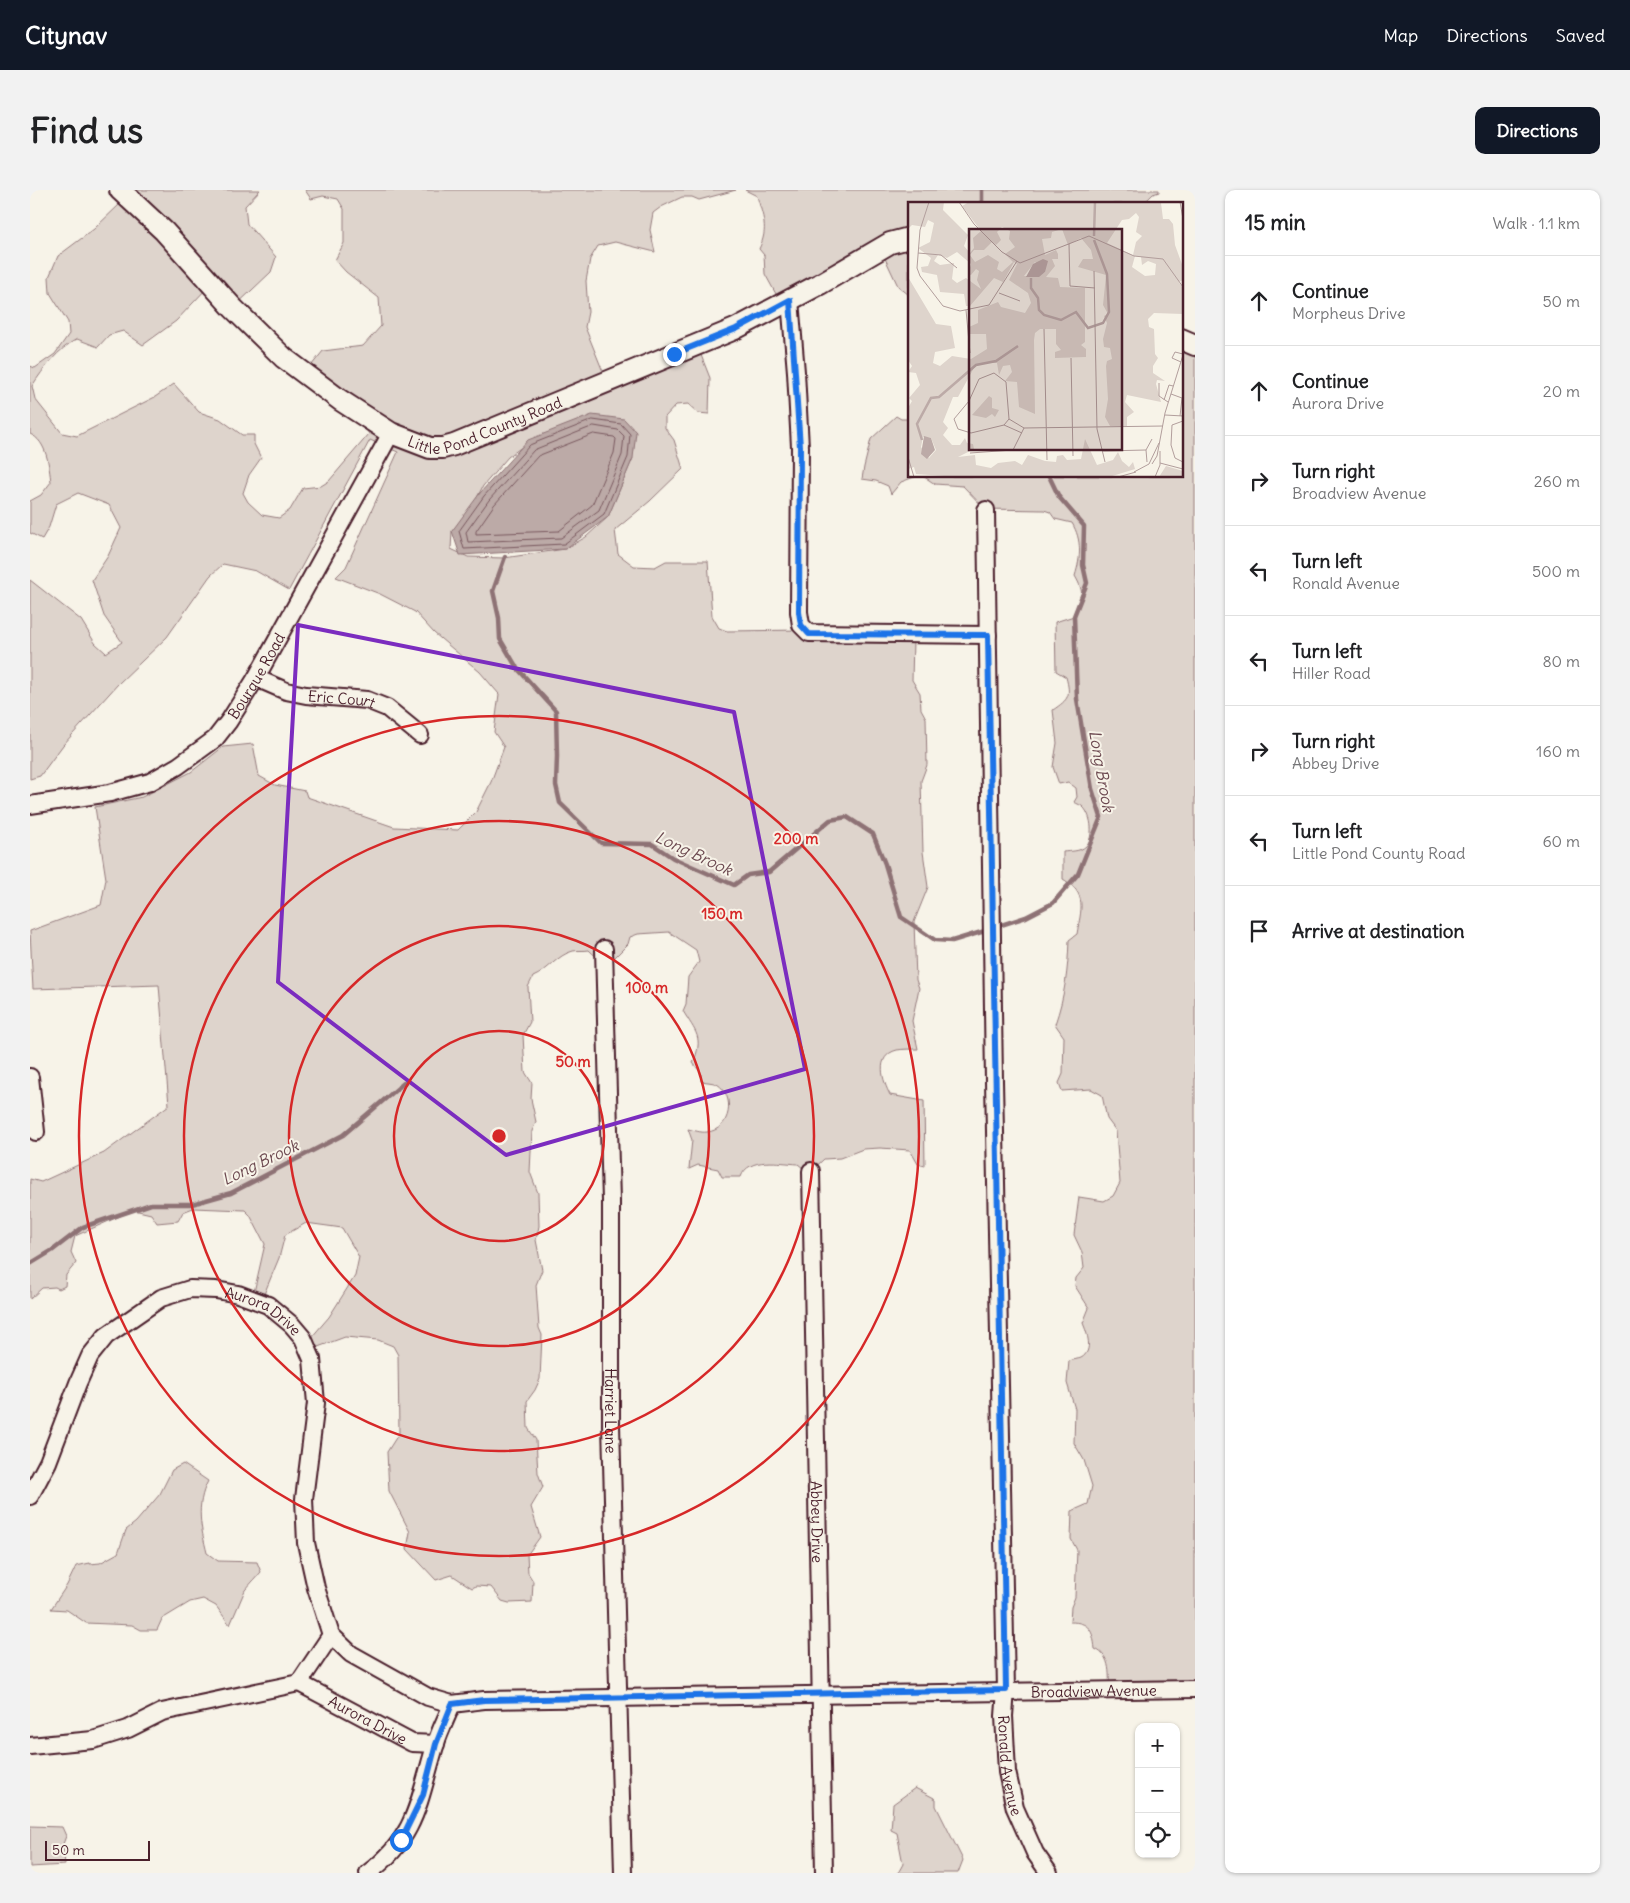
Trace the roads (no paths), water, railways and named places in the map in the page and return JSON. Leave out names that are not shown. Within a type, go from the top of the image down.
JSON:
[{"type":"street","name":"Little Pond County Road","points":[[120,190],[164,231],[233,308],[284,358],[340,400],[392,433],[430,448],[454,445],[736,329],[820,284],[890,243],[908,238]]},
{"type":"street","points":[[790,300],[800,447],[799,612],[801,625],[809,634],[988,635]]},
{"type":"street","points":[[1182,339],[1195,345]]},
{"type":"street","name":"Bourque Road","points":[[30,805],[110,793],[150,782],[178,766],[215,739],[229,721],[256,678],[392,433]]},
{"type":"street","name":"Ronald Avenue","points":[[986,510],[1006,1690],[1004,1716],[1007,1772],[1015,1808],[1035,1853],[1049,1873]]},
{"type":"street","name":"Eric Court","points":[[256,678],[286,691],[306,695],[367,700],[388,708],[420,735]]},
{"type":"street","name":"Harriet Lane","points":[[604,949],[612,1201],[611,1425],[623,1873]]},
{"type":"street","points":[[30,1077],[36,1132]]},
{"type":"street","name":"Abbey Drive","points":[[811,1171],[824,1873]]},
{"type":"street","name":"Aurora Drive","points":[[30,1496],[48,1462],[90,1356],[106,1336],[161,1298],[190,1289],[216,1290],[238,1294],[268,1305],[292,1325],[303,1338],[312,1359],[316,1403],[304,1499],[306,1543],[316,1588],[331,1635],[351,1654],[428,1697],[452,1704]]},
{"type":"street","points":[[30,1746],[93,1740],[128,1729],[162,1712],[299,1683],[331,1635]]},
{"type":"street","name":"Aurora Drive","points":[[299,1683],[412,1743],[436,1744]]},
{"type":"street","name":"Broadview Avenue","points":[[452,1704],[484,1700],[822,1693],[1195,1689]]},
{"type":"street","points":[[368,1873],[385,1860],[401,1840],[409,1826],[423,1795],[436,1744],[452,1704]]},
{"type":"water","points":[[592,415],[624,419],[636,432],[633,458],[608,517],[565,549],[460,555],[452,531],[480,493],[528,440]]},
{"type":"waterway","name":"Long Brook","points":[[982,190],[982,202]]},
{"type":"waterway","name":"Long Brook","points":[[995,927],[1026,917],[1053,903],[1078,874],[1101,817],[1092,789],[1077,699],[1074,616],[1087,583],[1083,565],[1084,526],[1059,497],[1050,478]]},
{"type":"waterway","name":"Long Brook","points":[[505,557],[493,591],[499,618],[500,639],[517,668],[556,711],[556,785],[560,803],[601,843],[652,844],[673,858],[734,885],[748,875],[769,872],[830,820],[847,817],[873,834],[885,864],[901,917],[935,940],[952,941],[988,930]]},
{"type":"waterway","name":"Long Brook","points":[[30,1264],[53,1250],[83,1227],[151,1204],[192,1204],[231,1193],[343,1135],[405,1082]]}]
